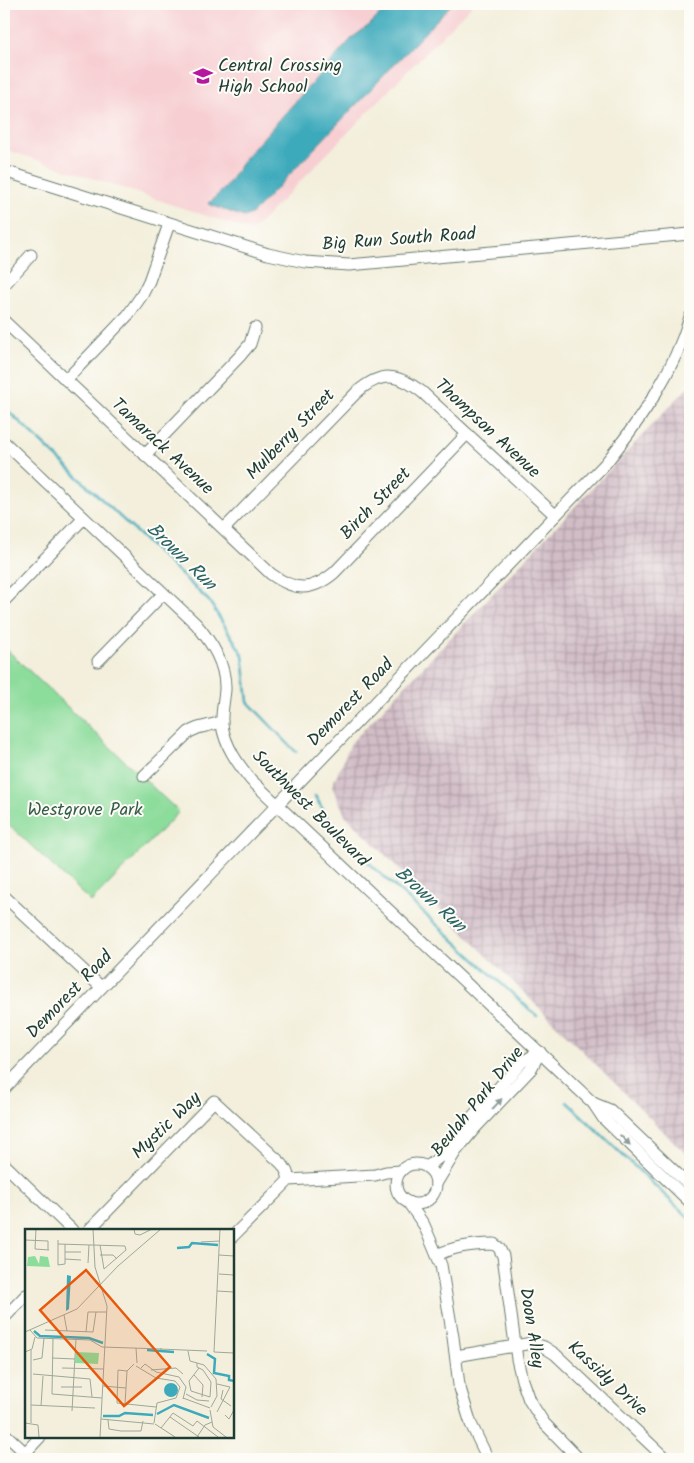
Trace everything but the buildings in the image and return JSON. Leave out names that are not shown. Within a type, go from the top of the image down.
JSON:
[{"type":"street","name":"Big Run South Road","points":[[4,170],[169,224],[277,257],[304,262],[349,264],[690,234]]},
{"type":"street","points":[[66,380],[128,315],[142,295],[169,224]]},
{"type":"street","points":[[4,285],[32,255]]},
{"type":"street","name":"Demorest Road","points":[[4,1089],[605,464],[632,430],[661,386],[683,342],[690,317]]},
{"type":"street","name":"Tamarack Avenue","points":[[4,321],[271,574],[287,583],[303,588]]},
{"type":"street","points":[[145,455],[240,356],[250,344],[255,328]]},
{"type":"street","name":"Thompson Avenue","points":[[391,376],[408,382],[415,387],[555,515]]},
{"type":"street","name":"Mulberry Street","points":[[224,529],[356,393],[372,381],[391,376]]},
{"type":"street","name":"Birch Street","points":[[303,588],[318,584],[334,573],[467,434]]},
{"type":"street","name":"Southwest Boulevard","points":[[4,442],[196,624],[215,649],[223,672],[225,687],[222,722],[228,744],[236,762],[251,780],[540,1052],[593,1103],[603,1118],[690,1202]]},
{"type":"street","points":[[4,601],[84,518]]},
{"type":"street","points":[[98,661],[163,594]]},
{"type":"street","points":[[144,776],[190,732],[222,722]]},
{"type":"street","points":[[4,896],[101,987]]},
{"type":"street","name":"Beulah Park Drive","points":[[427,1167],[441,1156],[462,1128],[522,1062],[540,1052]]},
{"type":"street","name":"Beulah Park Drive","points":[[436,1184],[456,1151],[530,1069],[540,1052]]},
{"type":"street","name":"Mystic Way","points":[[90,1229],[214,1101],[282,1164],[289,1180]]},
{"type":"street","name":"Southwest Boulevard","points":[[593,1103],[610,1110],[690,1186]]},
{"type":"street","points":[[4,1164],[71,1229]]},
{"type":"street","points":[[408,1202],[414,1204],[427,1201],[432,1196],[436,1184],[432,1172],[427,1167],[414,1164],[408,1166],[401,1171],[396,1180],[396,1187],[398,1193],[408,1202],[424,1226],[441,1265],[459,1385],[469,1417],[488,1459]]},
{"type":"street","points":[[234,1234],[289,1180],[375,1175],[401,1171]]},
{"type":"street","points":[[375,1175],[396,1187]]},
{"type":"street","points":[[424,1226],[427,1201]]},
{"type":"street","name":"Doon Alley","points":[[437,1256],[447,1250],[485,1244],[494,1244],[499,1248],[503,1256],[515,1346],[522,1380],[529,1400],[544,1423],[579,1459]]},
{"type":"street","points":[[4,1318],[25,1296]]},
{"type":"street","name":"Kassidy Drive","points":[[456,1356],[532,1343],[544,1347],[555,1354],[666,1459]]},
{"type":"street","points":[[4,1433],[28,1456],[39,1438]]},
{"type":"shaded area","name":"Central Crossing High School","points":[[4,4],[473,4],[252,231],[4,149]]},
{"type":"shaded area","points":[[690,385],[690,1158],[345,815],[332,786],[351,743]]},
{"type":"green space","name":"Westgrove Park","points":[[4,647],[179,812],[91,902],[4,820]]},
{"type":"water","points":[[391,4],[452,4],[253,213],[244,217],[208,204],[226,187],[245,158],[353,37],[368,26]]},
{"type":"waterway","name":"Brown Run","points":[[4,407],[209,601],[243,655],[248,702],[296,752]]},
{"type":"waterway","name":"Brown Run","points":[[315,796],[337,834],[537,1016]]},
{"type":"waterway","name":"Brown Run","points":[[567,1102],[690,1219]]},
{"type":"place","name":"Central Crossing High School","points":[[203,76]]}]
